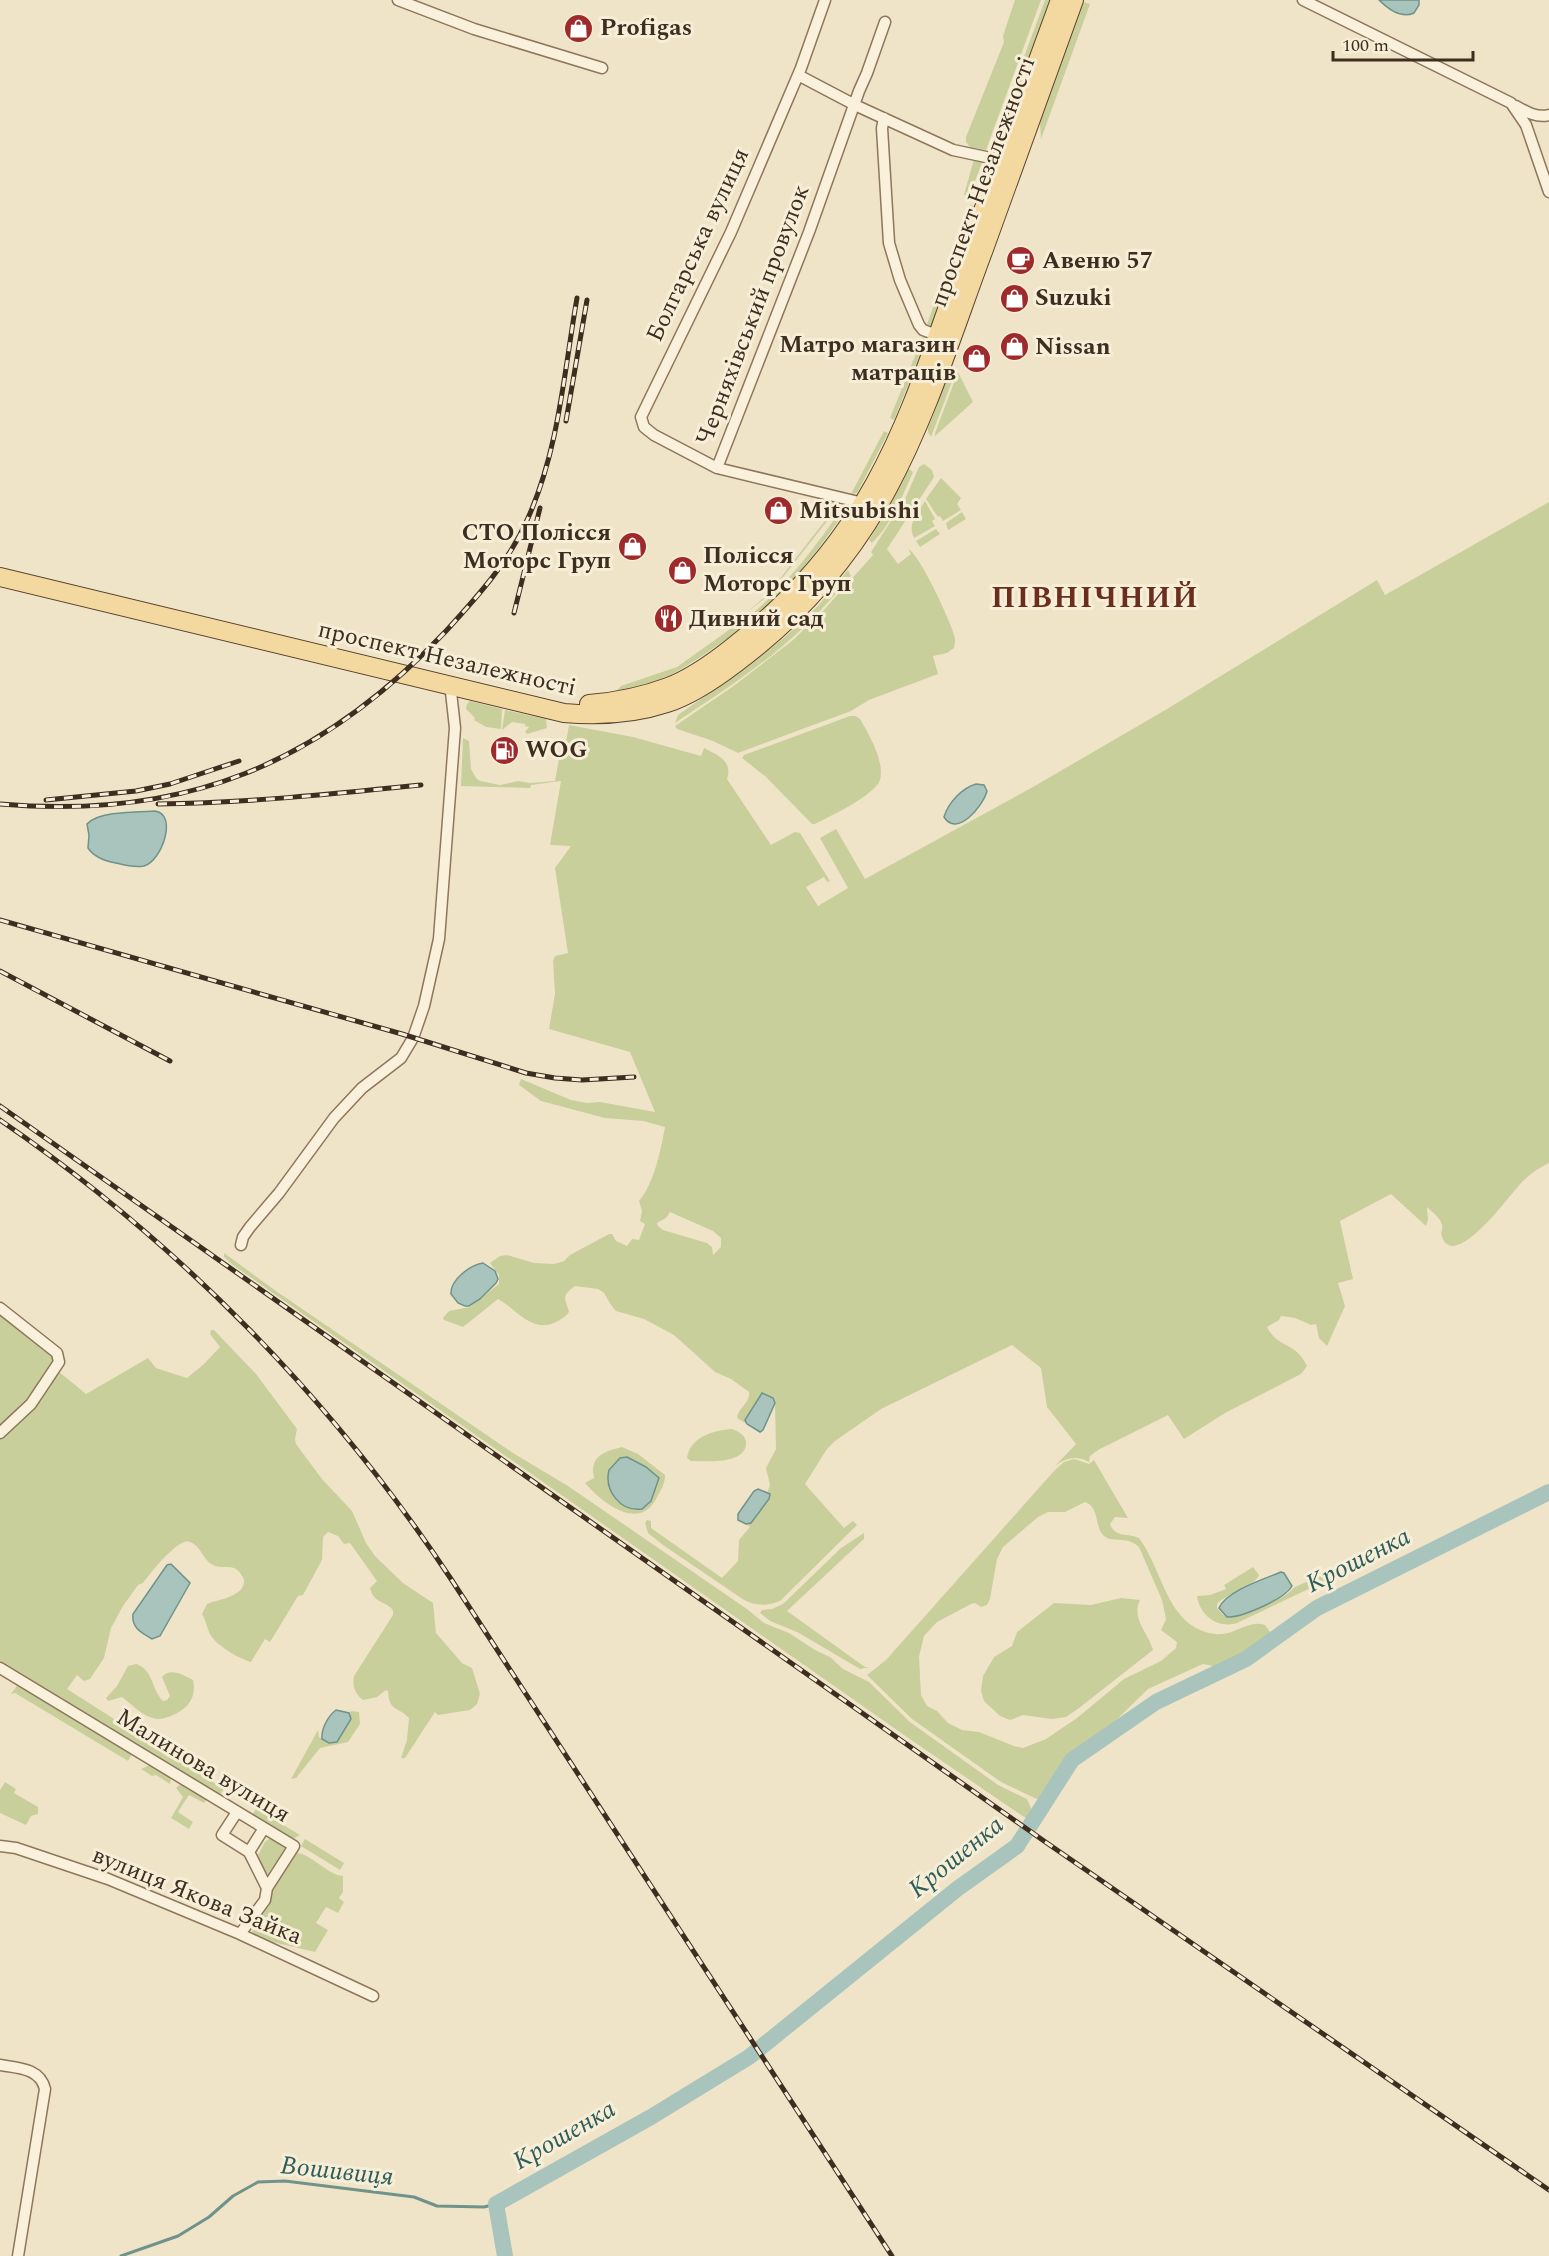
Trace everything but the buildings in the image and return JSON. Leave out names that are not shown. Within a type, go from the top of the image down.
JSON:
[{"type":"main road","name":"проспект Незалежності","points":[[0,577],[449,682],[585,705],[648,693],[667,687],[700,671],[782,606],[831,549],[876,481],[904,422],[938,335],[1060,0]]},
{"type":"main road","name":"проспект Незалежності","points":[[0,568],[564,713],[600,714],[643,710],[668,703],[705,685],[767,639],[803,604],[856,538],[886,490],[902,460],[955,327],[1074,0]]},
{"type":"street","points":[[398,0],[474,29],[602,68]]},
{"type":"street","name":"Болгарська вулиця","points":[[717,468],[654,435],[644,427],[641,417],[731,232],[798,75],[825,0]]},
{"type":"street","points":[[1304,0],[1532,114],[1549,115]]},
{"type":"street","name":"Черняхівський провулок","points":[[863,503],[717,468],[809,232],[885,22]]},
{"type":"street","points":[[798,75],[953,150],[1001,162]]},
{"type":"street","points":[[1511,103],[1526,125],[1549,192]]},
{"type":"street","points":[[884,118],[882,129],[889,243],[900,280],[919,325],[923,330],[938,335]]},
{"type":"street","points":[[241,1245],[250,1227],[334,1118],[362,1088],[401,1058],[413,1038],[424,1006],[439,939],[454,736],[454,714],[449,682]]},
{"type":"street","points":[[0,1308],[57,1353],[59,1362],[31,1404],[0,1433]]},
{"type":"street","name":"Малинова вулиця","points":[[0,1668],[294,1846],[267,1888],[265,1900],[240,1934]]},
{"type":"street","points":[[237,1812],[222,1835],[249,1852],[267,1888]]},
{"type":"street","points":[[249,1852],[264,1828]]},
{"type":"street","name":"вулиця Якова Зайка","points":[[0,1846],[16,1848],[108,1879],[240,1934],[374,1996]]},
{"type":"street","points":[[0,2065],[36,2073],[44,2083],[45,2089],[18,2256]]},
{"type":"green space","points":[[1015,0],[1041,0],[986,150],[970,147],[966,142],[966,137],[1004,42],[1003,36]]},
{"type":"green space","points":[[1045,0],[1050,0],[994,153],[989,152]]},
{"type":"green space","points":[[1084,2],[1090,4],[1041,139],[1040,123]]},
{"type":"green space","points":[[974,159],[983,160],[969,197],[964,195]]},
{"type":"green space","points":[[970,205],[975,206],[931,328],[926,327]]},
{"type":"green space","points":[[923,336],[927,337],[894,420],[890,418]]},
{"type":"green space","points":[[952,366],[956,371],[931,437],[928,428]]},
{"type":"green space","points":[[958,372],[973,402],[935,436],[935,433]]},
{"type":"green space","points":[[884,431],[888,433],[857,493],[851,494]]},
{"type":"green space","points":[[924,464],[932,470],[934,477],[887,549],[898,564],[911,554],[908,549],[913,554],[935,590],[948,619],[955,638],[955,645],[947,653],[933,656],[938,674],[869,700],[851,711],[738,753],[713,741],[677,729],[675,726],[735,685],[793,640],[822,612],[873,555],[871,552],[905,499],[919,467]]},
{"type":"green space","points":[[909,469],[913,472],[896,509],[885,528],[872,543],[869,540]]},
{"type":"green space","points":[[941,478],[961,498],[957,504],[961,510],[943,521],[926,499]]},
{"type":"green space","points":[[819,498],[842,502],[769,595],[746,613],[768,594],[831,513],[819,505]]},
{"type":"green space","points":[[925,501],[935,519],[932,521],[935,526],[914,538],[912,524]]},
{"type":"green space","points":[[1549,502],[1549,1163],[1525,1179],[1482,1228],[1456,1245],[1447,1244],[1441,1233],[1441,1222],[1427,1207],[1426,1226],[1391,1194],[1340,1221],[1353,1279],[1338,1283],[1345,1306],[1327,1346],[1319,1338],[1316,1324],[1311,1325],[1295,1318],[1281,1316],[1279,1320],[1267,1327],[1276,1339],[1292,1348],[1302,1358],[1307,1366],[1301,1374],[1225,1413],[1184,1439],[1168,1415],[1098,1450],[1090,1456],[1089,1462],[1071,1458],[1055,1466],[1076,1444],[1047,1407],[1041,1368],[1012,1345],[881,1409],[827,1449],[805,1484],[844,1528],[853,1521],[857,1525],[780,1601],[762,1605],[744,1600],[663,1545],[648,1533],[645,1523],[647,1520],[651,1521],[651,1528],[722,1578],[738,1561],[739,1540],[750,1527],[746,1524],[749,1524],[770,1496],[767,1493],[770,1485],[766,1468],[776,1449],[775,1403],[761,1394],[745,1420],[747,1424],[737,1418],[748,1399],[749,1392],[731,1379],[715,1372],[674,1335],[644,1319],[616,1311],[604,1293],[598,1289],[575,1286],[566,1294],[565,1299],[569,1312],[560,1320],[549,1325],[533,1323],[498,1299],[463,1327],[443,1318],[449,1311],[470,1307],[499,1284],[499,1275],[490,1263],[500,1256],[507,1255],[534,1263],[554,1264],[564,1261],[570,1255],[609,1234],[612,1234],[616,1241],[627,1246],[632,1239],[639,1240],[645,1224],[640,1221],[642,1211],[639,1201],[653,1176],[665,1127],[643,1121],[605,1118],[541,1101],[519,1085],[521,1079],[571,1100],[587,1103],[600,1102],[655,1112],[630,1052],[549,1029],[555,994],[553,961],[555,956],[568,953],[555,868],[571,846],[550,845],[561,781],[531,785],[530,788],[461,786],[463,738],[469,741],[471,769],[476,778],[500,785],[518,781],[530,783],[555,781],[562,742],[566,742],[569,725],[633,737],[701,756],[704,748],[719,756],[726,763],[727,779],[771,845],[795,832],[800,833],[830,881],[827,882],[824,877],[806,887],[818,906],[848,888],[820,838],[836,829],[865,879],[1033,787],[1167,709],[1377,580],[1385,595]],"holes":[[[670,1212],[713,1231],[721,1238],[721,1247],[713,1255],[712,1247],[707,1243],[663,1230],[657,1223],[666,1218]]]},
{"type":"green space","points":[[846,503],[850,504],[794,578],[754,618],[748,617],[789,578]]},
{"type":"green space","points":[[962,512],[966,519],[948,530],[946,523]]},
{"type":"green space","points":[[936,529],[940,534],[920,547],[916,541]]},
{"type":"green space","points":[[848,570],[851,576],[789,641],[741,678],[675,723],[678,715],[785,637],[818,606]]},
{"type":"green space","points":[[740,622],[742,628],[665,678],[632,690],[616,691],[621,686],[677,667]]},
{"type":"green space","points":[[470,701],[502,709],[501,729],[486,727],[474,720],[475,718],[466,709]]},
{"type":"green space","points":[[505,710],[546,719],[547,728],[527,734],[525,732],[529,727],[512,722],[502,730]]},
{"type":"green space","points":[[850,716],[860,719],[872,740],[880,765],[880,780],[870,792],[841,811],[815,824],[812,824],[766,777],[742,758],[744,755]]},
{"type":"green space","points":[[224,1253],[513,1453],[568,1486],[764,1623],[789,1633],[830,1657],[843,1669],[869,1682],[910,1722],[998,1785],[1027,1799],[1034,1815],[1030,1818],[1024,1817],[914,1742],[233,1265],[224,1257]]},
{"type":"green space","points":[[0,1308],[51,1353],[58,1371],[86,1394],[148,1358],[156,1368],[187,1378],[220,1347],[210,1334],[211,1330],[214,1330],[256,1374],[297,1429],[296,1444],[322,1479],[352,1511],[366,1543],[375,1556],[403,1583],[433,1603],[436,1633],[462,1663],[472,1668],[480,1694],[477,1704],[470,1710],[438,1715],[435,1712],[405,1758],[401,1758],[407,1740],[409,1718],[392,1706],[388,1691],[386,1690],[377,1697],[363,1700],[356,1692],[353,1683],[354,1676],[393,1615],[393,1610],[374,1597],[370,1588],[377,1581],[350,1543],[344,1544],[338,1536],[328,1532],[323,1537],[322,1560],[303,1595],[298,1596],[270,1642],[265,1639],[251,1662],[229,1652],[214,1640],[202,1614],[207,1604],[236,1594],[243,1586],[243,1577],[233,1568],[213,1565],[193,1544],[185,1542],[165,1557],[143,1583],[138,1585],[123,1606],[111,1628],[104,1658],[90,1679],[84,1681],[77,1675],[67,1689],[224,1789],[220,1795],[0,1661]]},
{"type":"green space","points":[[732,1429],[742,1435],[746,1442],[743,1451],[738,1456],[714,1461],[691,1461],[687,1458],[693,1445],[704,1436]]},
{"type":"green space","points":[[622,1447],[638,1454],[665,1475],[664,1484],[657,1497],[650,1508],[641,1513],[631,1514],[611,1506],[585,1483],[594,1478],[594,1465],[599,1456]]},
{"type":"green space","points":[[1074,1459],[1089,1464],[1094,1460],[1128,1518],[1115,1517],[1110,1524],[1112,1528],[1119,1533],[1139,1538],[1168,1596],[1186,1621],[1199,1629],[1215,1634],[1228,1633],[1253,1624],[1265,1625],[1270,1632],[1266,1638],[1234,1662],[1218,1667],[1203,1664],[1148,1689],[1069,1766],[1057,1788],[1046,1800],[1041,1801],[1001,1782],[912,1719],[867,1675],[886,1660],[1064,1462]],"holes":[[[1085,1502],[1095,1512],[1100,1531],[1106,1538],[1129,1541],[1139,1547],[1162,1600],[1166,1619],[1161,1630],[1177,1642],[1176,1648],[1161,1661],[1124,1679],[1077,1718],[1046,1739],[1023,1748],[979,1732],[962,1730],[948,1723],[937,1711],[927,1706],[921,1695],[919,1657],[924,1636],[937,1622],[971,1604],[975,1603],[981,1607],[987,1605],[997,1559],[1003,1547],[1038,1517],[1048,1512],[1065,1512]]]},
{"type":"green space","points":[[864,1533],[864,1539],[787,1611],[865,1667],[870,1667],[860,1669],[797,1632],[770,1621],[760,1613],[762,1610],[783,1604],[841,1548]]},
{"type":"green space","points":[[1394,1543],[1357,1566],[1237,1623],[1223,1624],[1211,1619],[1199,1603],[1197,1596],[1210,1595],[1226,1589],[1224,1585],[1253,1567],[1259,1575],[1256,1579],[1217,1604],[1217,1608],[1223,1615],[1231,1618],[1252,1612],[1286,1595],[1295,1587]]},
{"type":"green space","points":[[1121,1598],[1140,1600],[1139,1619],[1153,1650],[1079,1708],[1066,1717],[1052,1719],[1023,1715],[1010,1720],[1000,1716],[984,1701],[981,1691],[983,1676],[994,1657],[1012,1646],[1017,1632],[1054,1603],[1091,1605]]},
{"type":"green space","points":[[136,1664],[149,1675],[163,1701],[170,1696],[162,1677],[165,1674],[173,1672],[193,1680],[194,1693],[190,1702],[177,1713],[157,1719],[142,1713],[122,1697],[108,1701],[106,1698],[117,1686],[128,1666]]},
{"type":"green space","points":[[19,1683],[132,1754],[128,1761],[15,1693],[11,1694]]},
{"type":"green space","points":[[359,1712],[360,1724],[348,1742],[320,1748],[296,1778],[291,1779],[318,1730],[319,1737],[329,1743],[337,1742],[351,1719],[349,1713]]},
{"type":"green space","points":[[152,1764],[171,1777],[170,1784],[141,1769]]},
{"type":"green space","points":[[5,1782],[16,1789],[14,1793],[38,1807],[38,1814],[31,1816],[26,1825],[0,1813],[0,1790]]},
{"type":"green space","points":[[180,1784],[208,1798],[204,1803],[189,1795],[178,1812],[193,1822],[189,1829],[171,1818],[183,1797],[176,1788]]},
{"type":"green space","points":[[256,1809],[300,1835],[293,1839],[288,1838],[252,1815]]},
{"type":"green space","points":[[269,1839],[284,1845],[285,1848],[268,1874],[262,1867],[258,1855]]},
{"type":"green space","points":[[305,1839],[344,1863],[340,1870],[301,1846]]},
{"type":"green space","points":[[295,1853],[307,1856],[331,1872],[343,1876],[343,1892],[339,1898],[344,1902],[338,1913],[326,1907],[316,1923],[328,1930],[315,1952],[260,1939],[252,1931],[257,1918],[269,1906],[274,1886]]},
{"type":"water","points":[[1379,0],[1419,0],[1419,5],[1414,13],[1404,15],[1391,10]]},
{"type":"water","points":[[976,784],[984,785],[987,791],[985,797],[969,818],[956,824],[949,823],[944,817],[952,801]]},
{"type":"water","points":[[155,811],[162,814],[166,820],[165,838],[157,856],[144,866],[137,867],[108,861],[97,856],[88,848],[87,824],[92,820],[109,814]]},
{"type":"water","points":[[483,1263],[495,1271],[498,1279],[496,1283],[480,1299],[469,1306],[458,1303],[451,1294],[457,1279],[467,1270]]},
{"type":"water","points":[[762,1393],[773,1398],[775,1403],[760,1432],[747,1424],[745,1420]]},
{"type":"water","points":[[627,1457],[646,1467],[659,1478],[651,1501],[642,1509],[627,1507],[611,1492],[609,1470],[620,1458]]},
{"type":"water","points":[[758,1489],[770,1494],[769,1499],[751,1523],[746,1524],[738,1520],[738,1514],[754,1491]]},
{"type":"water","points":[[171,1564],[190,1583],[160,1636],[152,1639],[135,1626],[133,1614],[167,1565]]},
{"type":"water","points":[[1281,1572],[1292,1586],[1272,1602],[1252,1611],[1227,1617],[1219,1608],[1229,1596],[1237,1591]]},
{"type":"water","points":[[336,1710],[349,1713],[351,1719],[337,1742],[329,1743],[322,1739],[323,1731],[328,1719]]},
{"type":"waterway","name":"Крошенка","points":[[505,2256],[496,2204],[651,2117],[749,2057],[957,1889],[1017,1846],[1072,1760],[1156,1702],[1246,1659],[1317,1608],[1549,1492]]},
{"type":"waterway","name":"Вошивиця","points":[[121,2256],[178,2236],[209,2217],[233,2196],[258,2182],[285,2181],[414,2197],[437,2206],[484,2207],[496,2204]]},
{"type":"railway","points":[[0,804],[67,807],[129,803],[188,792],[244,774],[298,749],[349,717],[398,678],[446,631],[481,591],[512,549],[528,518],[554,438],[577,298]]},
{"type":"railway","points":[[566,421],[587,300]]},
{"type":"railway","points":[[514,613],[540,508]]},
{"type":"railway","points":[[46,800],[136,791],[170,784],[239,761]]},
{"type":"railway","points":[[158,804],[257,800],[421,785]]},
{"type":"railway","points":[[0,920],[402,1034],[526,1073],[582,1080],[634,1077]]},
{"type":"railway","points":[[0,971],[170,1061]]},
{"type":"railway","points":[[0,1106],[1044,1841],[1549,2190]]},
{"type":"railway","points":[[0,1120],[66,1167],[190,1271],[248,1328],[355,1448],[405,1513],[451,1579],[892,2256]]},
{"type":"place","name":"Profigas","points":[[579,28]]},
{"type":"place","name":"Авеню 57","points":[[1021,261]]},
{"type":"place","name":"Suzuki","points":[[1014,298]]},
{"type":"place","name":"Nissan","points":[[1014,347]]},
{"type":"place","name":"Матро магазин матраців","points":[[977,359]]},
{"type":"place","name":"Mitsubishi","points":[[778,511]]},
{"type":"place","name":"СТО Полісся Моторс Груп","points":[[632,547]]},
{"type":"place","name":"Полісся Моторс Груп","points":[[682,570]]},
{"type":"place","name":"Дивний сад","points":[[668,619]]},
{"type":"place","name":"WOG","points":[[504,750]]},
{"type":"district","name":"ПІВНІЧНИЙ","points":[[1095,598]]}]
